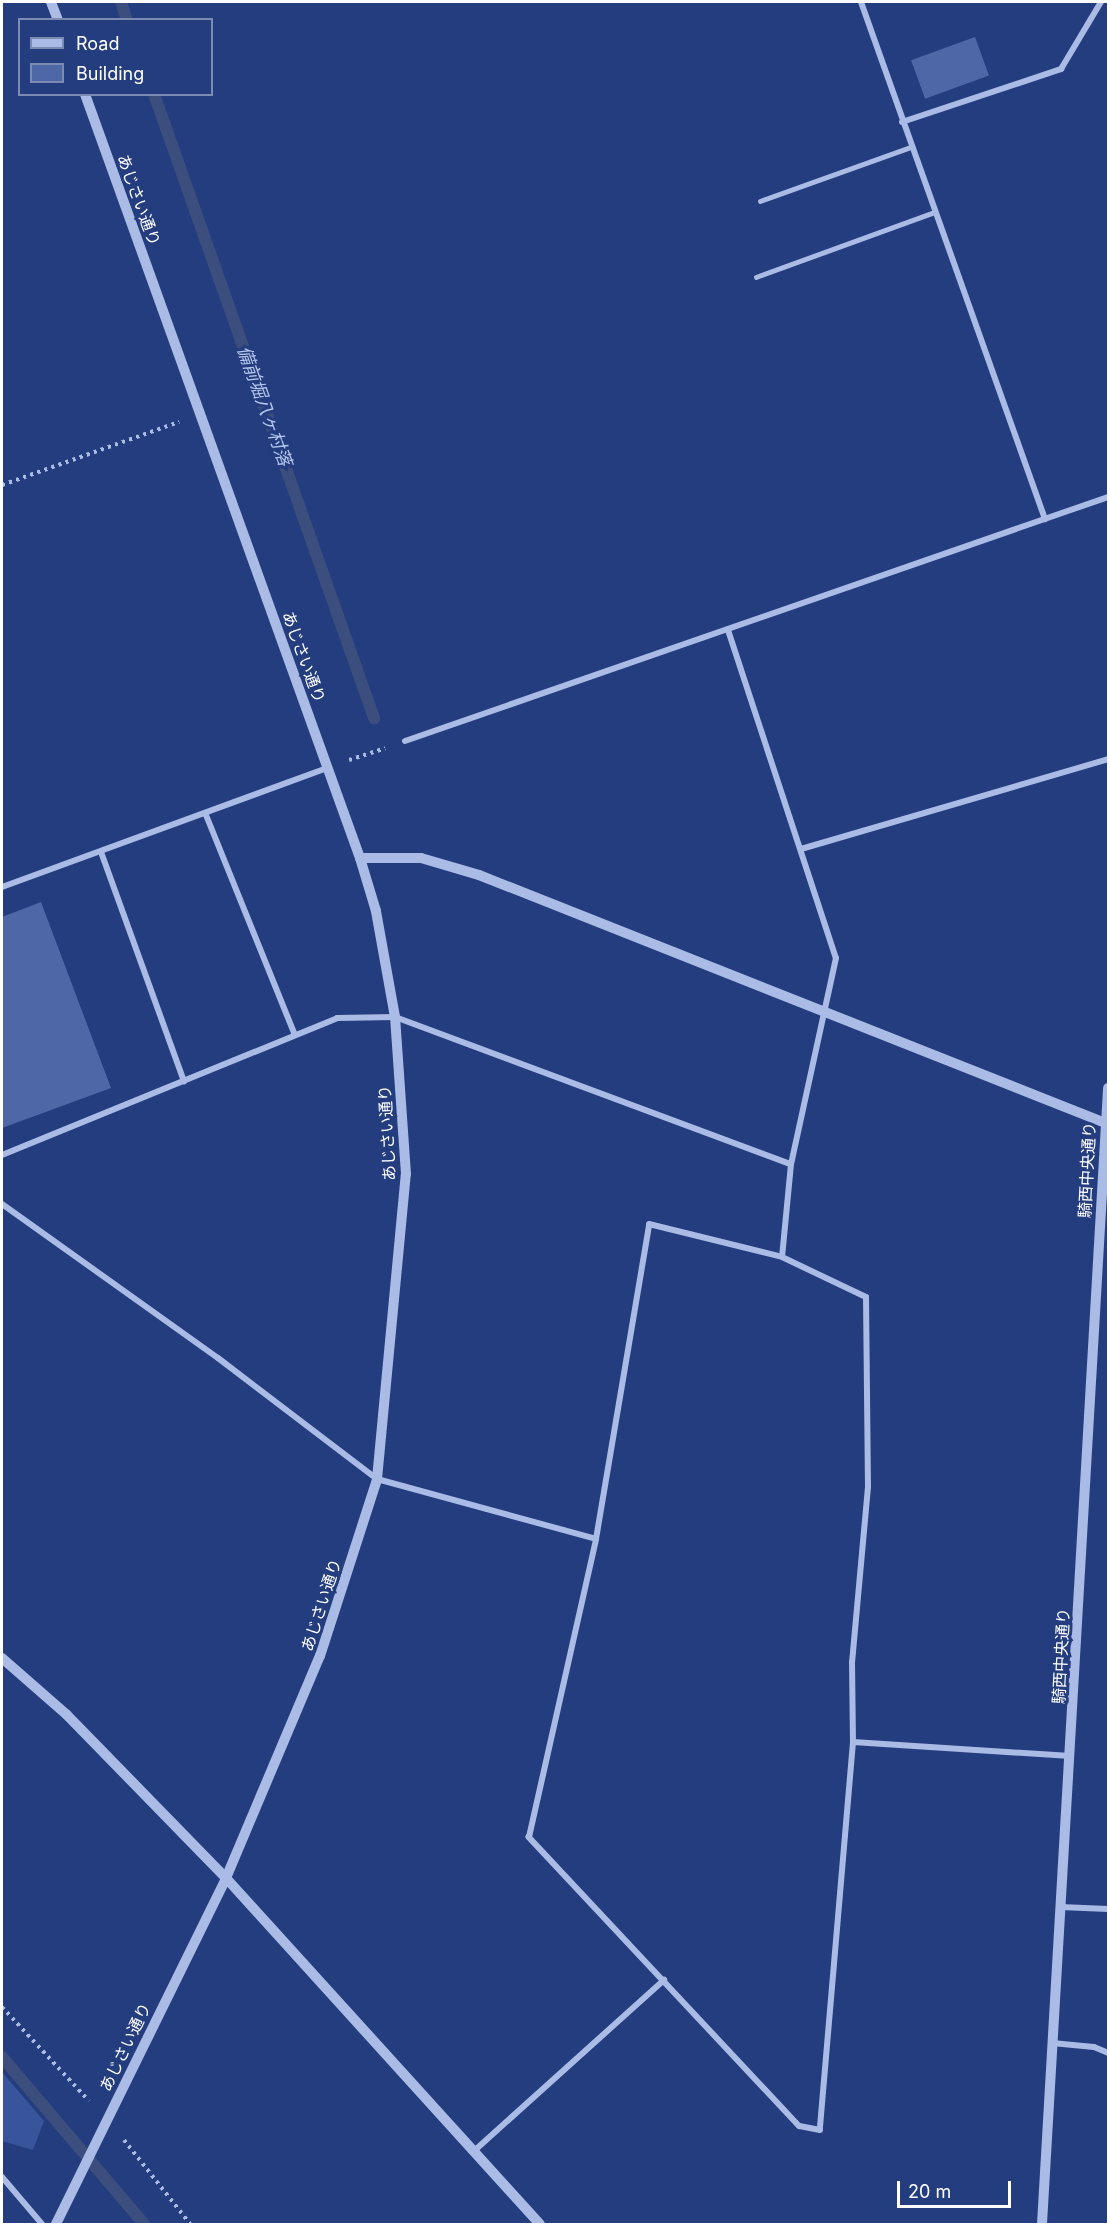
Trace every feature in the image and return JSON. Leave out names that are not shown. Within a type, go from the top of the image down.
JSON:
[{"type":"street","points":[[51,2],[57,18]]},
{"type":"street","points":[[861,2],[1045,519]]},
{"type":"street","points":[[902,122],[1061,69],[1101,2]]},
{"type":"street","name":"あじさい通り","points":[[56,2224],[226,1878],[320,1656],[377,1479],[406,1174],[395,1017],[376,910],[328,768],[86,96]]},
{"type":"street","points":[[405,741],[1108,497]]},
{"type":"street","points":[[728,630],[836,958],[791,1164],[782,1257]]},
{"type":"street","points":[[801,849],[1108,759]]},
{"type":"street","points":[[2,887],[206,815],[328,768]]},
{"type":"street","points":[[206,815],[295,1035]]},
{"type":"street","points":[[101,852],[184,1081]]},
{"type":"street","points":[[360,858],[421,858],[478,875],[586,914],[822,1014],[1107,1123]]},
{"type":"street","points":[[2,1155],[337,1018],[395,1017],[791,1164]]},
{"type":"street","name":"騎西中央通り","points":[[1042,2224],[1071,1756],[1108,1088]]},
{"type":"street","points":[[2,1204],[218,1358],[377,1479],[596,1539]]},
{"type":"street","points":[[649,1224],[782,1257],[866,1297],[868,1487],[852,1662],[853,1742],[820,2130],[799,2126],[529,1837],[596,1539],[649,1224]]},
{"type":"street","points":[[2,1658],[66,1714],[226,1878],[540,2224]]},
{"type":"street","points":[[853,1742],[1071,1756]]},
{"type":"street","points":[[1060,1907],[1108,1909]]},
{"type":"street","points":[[474,2151],[664,1980]]},
{"type":"street","points":[[1052,2043],[1094,2047],[1108,2053]]},
{"type":"street","points":[[2,2177],[42,2224]]},
{"type":"lane","points":[[760,201],[911,147]]},
{"type":"lane","points":[[756,278],[934,212]]},
{"type":"path","points":[[2,486],[200,414]]},
{"type":"path","points":[[328,768],[405,741]]},
{"type":"path","points":[[2,2007],[79,2090]]},
{"type":"path","points":[[136,2153],[190,2224]]},
{"type":"shaded area","points":[[2,2072],[44,2121],[33,2150],[2,2141]]},
{"type":"building","points":[[975,37],[989,76],[925,99],[911,60]]},
{"type":"building","points":[[41,902],[111,1088],[2,1128],[2,917]]},
{"type":"waterway","name":"備前堀八ヶ村落","points":[[121,2],[126,18]]},
{"type":"waterway","name":"備前堀八ヶ村落","points":[[155,96],[374,718]]},
{"type":"waterway","points":[[2,2057],[144,2224]]}]
